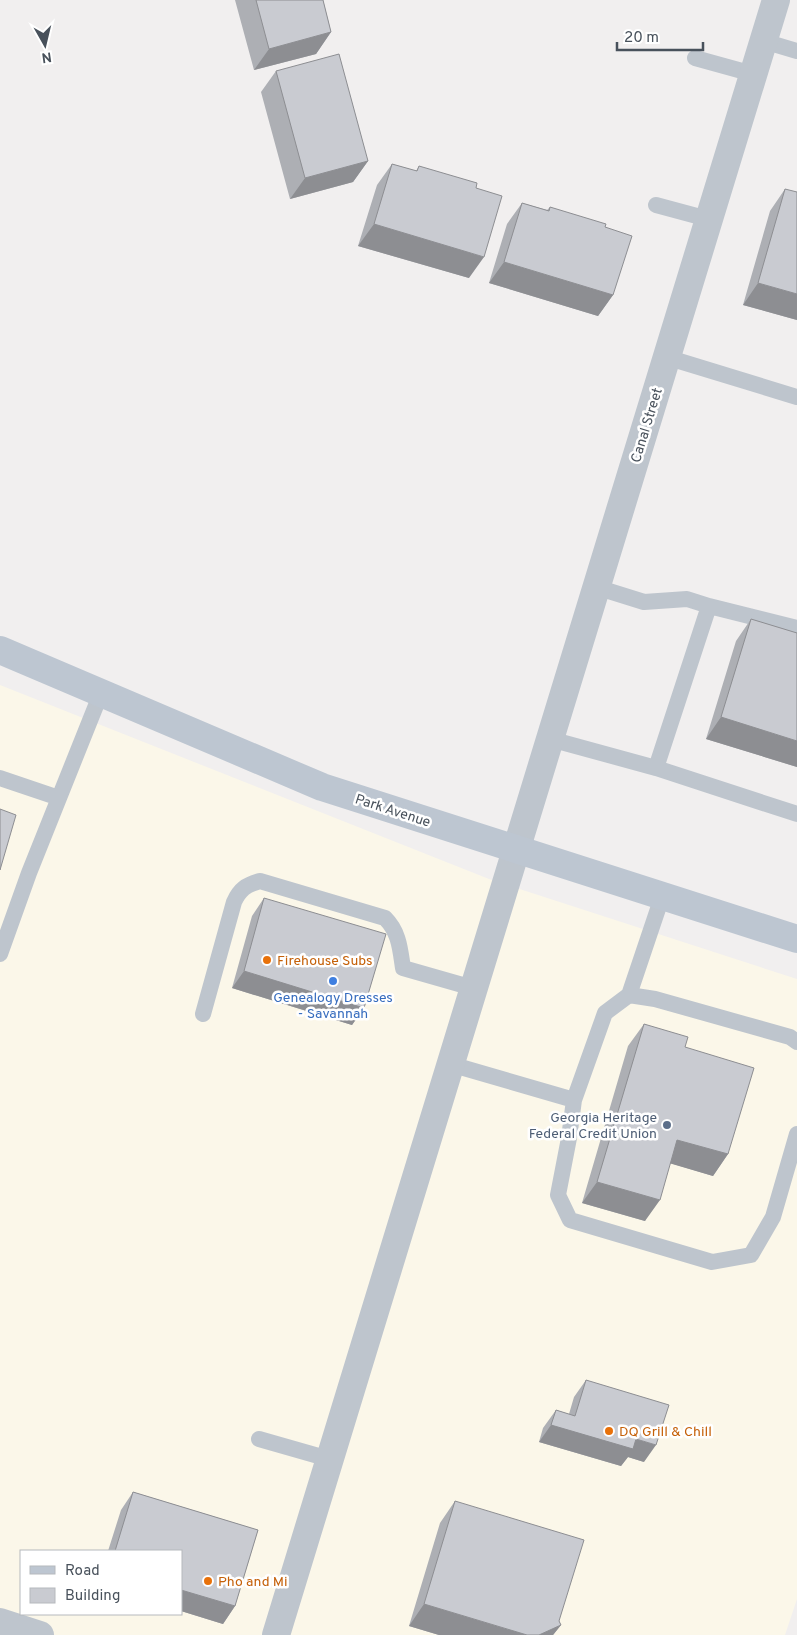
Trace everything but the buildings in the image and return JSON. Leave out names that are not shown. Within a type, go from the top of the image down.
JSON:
[{"type":"street","name":"Canal Street","points":[[276,1635],[776,0]]},
{"type":"street","name":"Park Avenue","points":[[0,650],[322,787],[797,939]]},
{"type":"street","points":[[0,1622],[40,1635]]},
{"type":"lane","points":[[763,41],[797,51]]},
{"type":"lane","points":[[695,58],[753,74]]},
{"type":"lane","points":[[656,205],[708,219]]},
{"type":"lane","points":[[666,357],[797,396]]},
{"type":"lane","points":[[596,587],[644,602],[687,599],[797,628]]},
{"type":"lane","points":[[656,768],[710,606]]},
{"type":"lane","points":[[0,954],[100,693]]},
{"type":"lane","points":[[550,739],[656,768],[797,814]]},
{"type":"lane","points":[[0,778],[59,798]]},
{"type":"lane","points":[[203,1014],[239,891],[248,884],[260,881],[385,918],[394,927],[398,938],[402,968],[473,988]]},
{"type":"lane","points":[[662,896],[629,995],[605,1013],[574,1100],[558,1195],[570,1220],[712,1262],[751,1255],[773,1217],[797,1134]]},
{"type":"lane","points":[[629,995],[664,1001],[790,1036],[797,1042]]},
{"type":"lane","points":[[450,1064],[574,1100]]},
{"type":"lane","points":[[260,1438],[329,1459]]},
{"type":"shaded area","points":[[0,685],[489,879],[797,979],[797,1599],[785,1635],[0,1635]]},
{"type":"place","name":"Firehouse Subs","points":[[267,960]]},
{"type":"place","name":"Genealogy Dresses - Savannah","points":[[333,981]]},
{"type":"place","name":"Georgia Heritage Federal Credit Union","points":[[667,1125]]},
{"type":"place","name":"DQ Grill & Chill","points":[[609,1431]]},
{"type":"place","name":"Pho and Mi","points":[[208,1581]]}]
